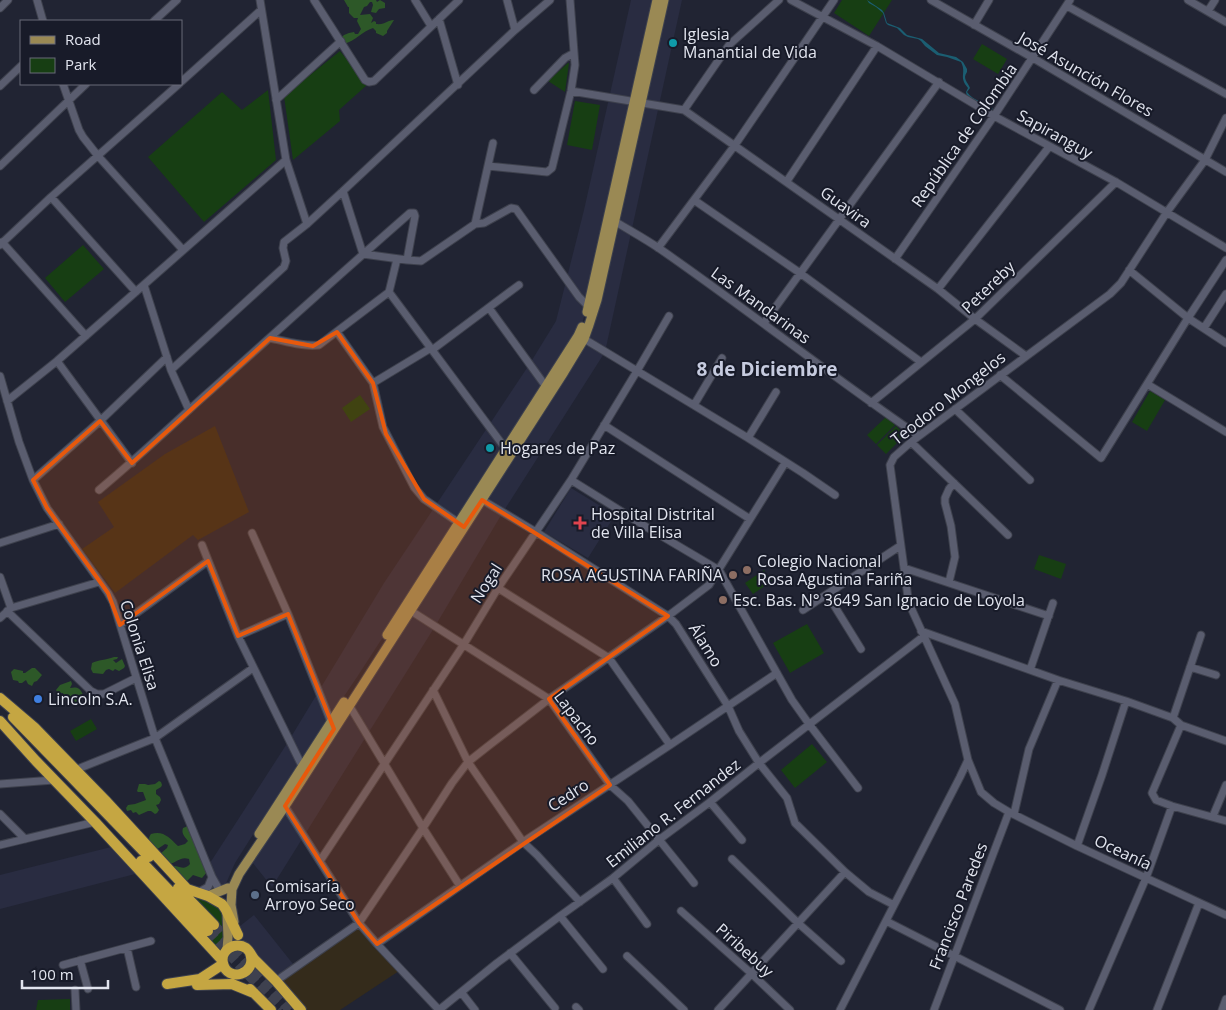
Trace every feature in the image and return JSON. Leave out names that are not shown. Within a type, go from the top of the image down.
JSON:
[{"type":"highway","points":[[0,698],[34,727],[106,800],[187,889],[204,894],[221,903],[238,935]]},
{"type":"highway","points":[[0,703],[211,928],[0,714]]},
{"type":"highway","points":[[0,721],[213,949],[227,971],[271,1010]]},
{"type":"highway","points":[[167,984],[200,979],[222,962],[227,949],[235,946],[247,950],[301,1010]]},
{"type":"highway","points":[[207,975],[215,961],[213,949]]},
{"type":"highway","points":[[247,950],[252,962],[247,971],[197,985],[232,984],[254,993]]},
{"type":"main road","points":[[638,103],[657,0]]},
{"type":"main road","points":[[204,894],[224,890],[230,882],[590,325],[591,309],[638,103],[664,0]]},
{"type":"main road","points":[[336,718],[349,705],[459,523],[479,498]]},
{"type":"main road","points":[[247,950],[238,935],[231,905],[232,889],[239,874],[283,802]]},
{"type":"main road","points":[[224,890],[228,933],[227,949]]},
{"type":"street","points":[[0,8],[8,0]]},
{"type":"street","points":[[37,0],[43,20]]},
{"type":"street","points":[[155,20],[177,0]]},
{"type":"street","points":[[260,0],[286,160],[307,224]]},
{"type":"street","points":[[314,0],[365,80],[369,82],[374,81],[459,0]]},
{"type":"street","points":[[415,0],[431,26]]},
{"type":"street","points":[[508,0],[515,30]]},
{"type":"street","points":[[171,370],[284,267],[286,262],[283,245],[458,85],[515,30],[550,0]]},
{"type":"street","points":[[488,166],[547,172],[552,168],[571,91],[575,64],[570,0]]},
{"type":"street","points":[[684,110],[728,45],[779,0]]},
{"type":"street","name":"Sapiranguy","points":[[791,0],[877,46],[1049,147],[1116,182],[1226,248]]},
{"type":"street","points":[[658,248],[735,145],[834,0]]},
{"type":"street","name":"José Asunción Flores","points":[[931,0],[1226,172]]},
{"type":"street","points":[[974,24],[989,0]]},
{"type":"street","points":[[1188,0],[1226,22]]},
{"type":"street","points":[[1208,11],[1215,0]]},
{"type":"street","points":[[1069,3],[1226,94]]},
{"type":"street","name":"República de Colombia","points":[[895,259],[1069,3]]},
{"type":"street","points":[[182,81],[261,10]]},
{"type":"street","points":[[439,19],[458,85]]},
{"type":"street","points":[[276,100],[341,41]]},
{"type":"street","points":[[787,181],[877,46]]},
{"type":"street","points":[[534,90],[565,58],[574,54]]},
{"type":"street","points":[[0,86],[20,67]]},
{"type":"street","points":[[764,323],[939,82]]},
{"type":"street","points":[[64,85],[78,130],[98,156],[183,250]]},
{"type":"street","points":[[0,166],[85,85]]},
{"type":"street","points":[[86,336],[1,243],[178,85]]},
{"type":"street","name":"Guavira","points":[[571,91],[684,110],[938,289],[1026,356]]},
{"type":"street","name":"Teodoro Mongelos","points":[[1011,813],[994,803],[981,792],[968,760],[955,704],[912,610],[900,546],[890,465],[894,457],[911,442],[1110,294],[1121,283],[1166,212],[1205,160],[1226,118]]},
{"type":"street","points":[[475,224],[493,143]]},
{"type":"street","points":[[938,289],[1049,147]]},
{"type":"street","points":[[7,401],[86,336],[286,160]]},
{"type":"street","name":"Petereby","points":[[871,403],[975,319],[1116,182]]},
{"type":"street","points":[[343,191],[363,254]]},
{"type":"street","points":[[51,197],[136,292]]},
{"type":"street","points":[[694,200],[800,273],[921,362]]},
{"type":"street","points":[[363,254],[422,261],[475,224],[484,223],[511,208],[516,209],[579,297],[591,309]]},
{"type":"street","points":[[99,490],[132,463],[363,254],[410,213],[414,213],[407,260]]},
{"type":"street","name":"Las Mandarinas","points":[[612,219],[658,248],[764,323],[871,403],[920,436]]},
{"type":"street","points":[[270,338],[313,346],[319,345],[389,292],[397,259]]},
{"type":"street","points":[[1000,375],[1101,458],[1226,260]]},
{"type":"street","points":[[1130,270],[1188,318],[1226,343]]},
{"type":"street","points":[[144,285],[166,357],[189,410]]},
{"type":"street","points":[[373,383],[432,349],[519,285]]},
{"type":"street","points":[[389,292],[508,452]]},
{"type":"street","points":[[1204,328],[1226,294]]},
{"type":"street","points":[[489,308],[548,389]]},
{"type":"street","name":"Nogal","points":[[320,861],[464,644],[498,588],[571,480],[638,371],[669,316]]},
{"type":"street","points":[[337,332],[373,383],[383,427],[414,487],[424,499],[459,523]]},
{"type":"street","points":[[581,337],[748,438],[835,495]]},
{"type":"street","points":[[33,480],[100,421],[166,357]]},
{"type":"street","points":[[694,405],[722,358]]},
{"type":"street","points":[[57,361],[132,463]]},
{"type":"street","name":"Colonia Elisa","points":[[0,376],[19,442],[33,480],[47,508],[113,602],[155,738],[212,877],[224,890]]},
{"type":"street","points":[[1147,384],[1226,430]]},
{"type":"street","points":[[748,438],[776,392]]},
{"type":"street","points":[[955,409],[1030,480]]},
{"type":"street","points":[[604,425],[750,519]]},
{"type":"street","points":[[911,442],[1008,535]]},
{"type":"street","points":[[276,981],[359,923],[468,762],[549,699],[709,585],[785,463]]},
{"type":"street","points":[[571,480],[719,570],[792,700],[858,788]]},
{"type":"street","points":[[949,582],[955,557],[945,498],[954,483]]},
{"type":"street","name":"Álamo","points":[[479,498],[668,616],[676,624],[728,706],[739,731],[759,763],[787,798],[795,823],[845,872],[869,892],[894,905]]},
{"type":"street","points":[[0,543],[59,524]]},
{"type":"street","points":[[252,533],[336,718]]},
{"type":"street","points":[[202,545],[238,636],[304,770]]},
{"type":"street","points":[[803,610],[900,546]]},
{"type":"street","points":[[120,625],[208,561]]},
{"type":"street","points":[[904,568],[1049,616]]},
{"type":"street","points":[[0,577],[9,610],[91,692],[104,694],[136,678]]},
{"type":"street","points":[[0,618],[9,610],[100,582]]},
{"type":"street","points":[[498,588],[608,658],[670,745]]},
{"type":"street","points":[[827,594],[861,649]]},
{"type":"street","points":[[1030,670],[1053,603]]},
{"type":"street","name":"Lapacho","points":[[408,608],[549,699],[610,785],[628,801],[694,883]]},
{"type":"street","points":[[238,636],[288,614]]},
{"type":"street","points":[[922,633],[1173,718],[1181,725],[1226,742]]},
{"type":"street","name":"Emiliano R. Fernandez","points":[[439,1010],[560,916],[613,878],[922,633]]},
{"type":"street","points":[[1173,718],[1201,635]]},
{"type":"street","points":[[1190,667],[1216,675]]},
{"type":"street","points":[[75,770],[155,738],[253,668]]},
{"type":"street","name":"Cedro","points":[[377,944],[523,842],[777,673]]},
{"type":"street","name":"Francisco Paredes","points":[[934,1010],[1011,813],[1029,749],[1058,680]]},
{"type":"street","points":[[433,690],[468,762],[523,842],[580,902]]},
{"type":"street","points":[[1077,846],[1126,702]]},
{"type":"street","points":[[349,705],[460,886]]},
{"type":"street","points":[[1181,725],[1152,793],[1156,800],[1226,821]]},
{"type":"street","points":[[840,1010],[968,760]]},
{"type":"street","points":[[0,784],[54,780]]},
{"type":"street","points":[[1213,816],[1226,785]]},
{"type":"street","points":[[283,802],[359,923],[439,1010]]},
{"type":"street","points":[[710,802],[742,840]]},
{"type":"street","points":[[1089,1010],[1146,878],[1172,806]]},
{"type":"street","name":"Oceanía","points":[[1011,813],[1226,916]]},
{"type":"street","points":[[0,814],[24,839]]},
{"type":"street","points":[[0,845],[95,822]]},
{"type":"street","points":[[732,859],[840,961]]},
{"type":"street","points":[[718,1010],[845,872]]},
{"type":"street","points":[[204,894],[212,877]]},
{"type":"street","points":[[613,878],[647,924]]},
{"type":"street","points":[[1157,1010],[1199,903]]},
{"type":"street","name":"Piribebuy","points":[[681,911],[790,1010]]},
{"type":"street","points":[[560,916],[603,968]]},
{"type":"street","points":[[886,921],[1060,1010]]},
{"type":"street","points":[[63,965],[151,941]]},
{"type":"street","points":[[127,948],[136,987]]},
{"type":"street","points":[[510,954],[555,1008]]},
{"type":"street","points":[[627,956],[684,1010]]},
{"type":"street","points":[[80,960],[88,990]]},
{"type":"street","points":[[75,990],[76,1010]]},
{"type":"street","points":[[461,992],[475,1010]]},
{"type":"street","points":[[1222,1010],[1226,1000]]},
{"type":"highlighted area","points":[[337,332],[373,383],[386,434],[424,499],[464,527],[482,500],[668,616],[549,699],[610,785],[377,944],[359,923],[285,806],[334,729],[288,614],[238,636],[208,561],[120,625],[108,593],[47,508],[33,480],[100,421],[132,463],[270,338],[313,346]]},
{"type":"shaded area","points":[[631,0],[654,0],[582,324],[463,514],[281,790],[235,863],[224,888],[221,889],[210,863],[288,742],[384,583],[529,365],[556,321],[584,210]]},
{"type":"shaded area","points":[[666,0],[682,0],[605,352],[503,512],[434,628],[272,887],[252,862],[486,502],[585,342]]},
{"type":"shaded area","points":[[867,0],[882,10],[887,23],[900,28],[907,35],[922,39],[939,53],[956,57],[963,62],[967,69],[965,79],[970,88],[967,92],[993,109],[991,110],[967,96],[966,92],[968,88],[963,78],[961,62],[937,55],[918,39],[908,37],[897,28],[888,25],[886,23],[883,13]]},
{"type":"shaded area","points":[[215,426],[249,512],[198,540],[193,535],[115,593],[82,549],[114,527],[98,502],[165,454]]},
{"type":"shaded area","name":"Hospital Distrital de Villa Elisa","points":[[571,488],[615,515],[588,558],[544,532]]},
{"type":"shaded area","points":[[115,846],[139,873],[0,909],[0,875]]},
{"type":"shaded area","points":[[254,915],[297,969],[277,981],[244,944],[240,926]]},
{"type":"shaded area","points":[[360,927],[399,971],[340,1010],[302,1010],[280,982]]},
{"type":"green space","points":[[344,0],[376,0],[377,2],[380,0],[385,3],[385,8],[379,9],[376,13],[371,12],[373,5],[370,2],[364,7],[360,15],[370,14],[373,18],[371,23],[374,21],[376,24],[394,20],[387,33],[383,36],[376,33],[373,28],[344,44],[340,39],[344,35],[354,32],[358,34],[361,29],[357,21],[358,18],[354,18],[349,13],[349,7]]},
{"type":"green space","points":[[842,0],[892,0],[869,36],[834,13]]},
{"type":"green space","points":[[982,44],[1007,59],[998,74],[973,59]]},
{"type":"green space","points":[[340,51],[367,85],[339,110],[340,121],[293,160],[284,96]]},
{"type":"green space","points":[[569,63],[565,92],[548,81]]},
{"type":"green space","points":[[268,90],[276,160],[204,222],[148,157],[222,92],[242,110]]},
{"type":"green space","points":[[575,101],[600,105],[592,150],[567,145]]},
{"type":"green space","points":[[83,245],[104,269],[65,302],[45,278]]},
{"type":"green space","points":[[1150,391],[1165,400],[1147,431],[1132,422]]},
{"type":"green space","points":[[360,395],[370,409],[351,422],[342,408]]},
{"type":"green space","points":[[886,417],[895,425],[876,444],[867,435]]},
{"type":"green space","points":[[896,426],[905,435],[886,454],[877,445]]},
{"type":"green space","points":[[1039,555],[1066,564],[1061,579],[1034,569]]},
{"type":"green space","points":[[764,570],[772,581],[753,594],[745,583]]},
{"type":"green space","points":[[807,624],[824,653],[790,673],[773,643]]},
{"type":"green space","points":[[118,657],[113,660],[116,663],[122,659],[124,668],[119,671],[109,669],[103,674],[93,673],[91,669],[92,663]]},
{"type":"green space","points":[[35,668],[42,675],[32,686],[26,680],[19,683],[13,680],[11,672],[14,669],[25,673]]},
{"type":"green space","points":[[71,681],[70,688],[78,688],[83,695],[79,701],[74,703],[69,700],[66,701],[63,693],[58,693],[56,690],[60,685]]},
{"type":"green space","points":[[91,719],[97,729],[76,741],[70,731]]},
{"type":"green space","points":[[812,744],[827,762],[795,788],[781,770]]},
{"type":"green space","points":[[159,781],[162,785],[156,790],[156,794],[161,800],[156,805],[159,810],[157,813],[148,811],[139,815],[131,810],[127,811],[128,805],[146,800],[143,792],[137,791],[139,784],[155,784]]},
{"type":"green space","points":[[188,826],[196,842],[195,847],[207,872],[202,878],[193,875],[186,882],[173,867],[186,867],[190,864],[189,859],[181,859],[170,864],[160,854],[168,845],[165,844],[156,850],[149,838],[151,834],[159,833],[172,840],[178,846],[185,844],[188,841],[184,835],[183,828]]},
{"type":"green space","points":[[189,893],[223,906],[224,943],[220,951],[206,934]]},
{"type":"green space","points":[[70,999],[70,1010],[36,1010],[38,1000]]},
{"type":"tunnel","points":[[214,925],[290,1010]]},
{"type":"tunnel","points":[[208,931],[281,1010]]},
{"type":"place","name":"Iglesia Manantial de Vida","points":[[673,43]]},
{"type":"place","name":"Hogares de Paz","points":[[490,448]]},
{"type":"place","name":"Hospital Distrital de Villa Elisa","points":[[580,523]]},
{"type":"place","name":"Colegio Nacional Rosa Agustina Fariña","points":[[747,570]]},
{"type":"place","name":"ROSA AGUSTINA FARIÑA","points":[[733,575]]},
{"type":"place","name":"Esc. Bas. N° 3649 San Ignacio de Loyola","points":[[723,600]]},
{"type":"place","name":"Lincoln S.A.","points":[[38,699]]},
{"type":"place","name":"Comisaría Arroyo Seco","points":[[255,895]]},
{"type":"district","name":"8 de Diciembre","points":[[767,369]]}]
